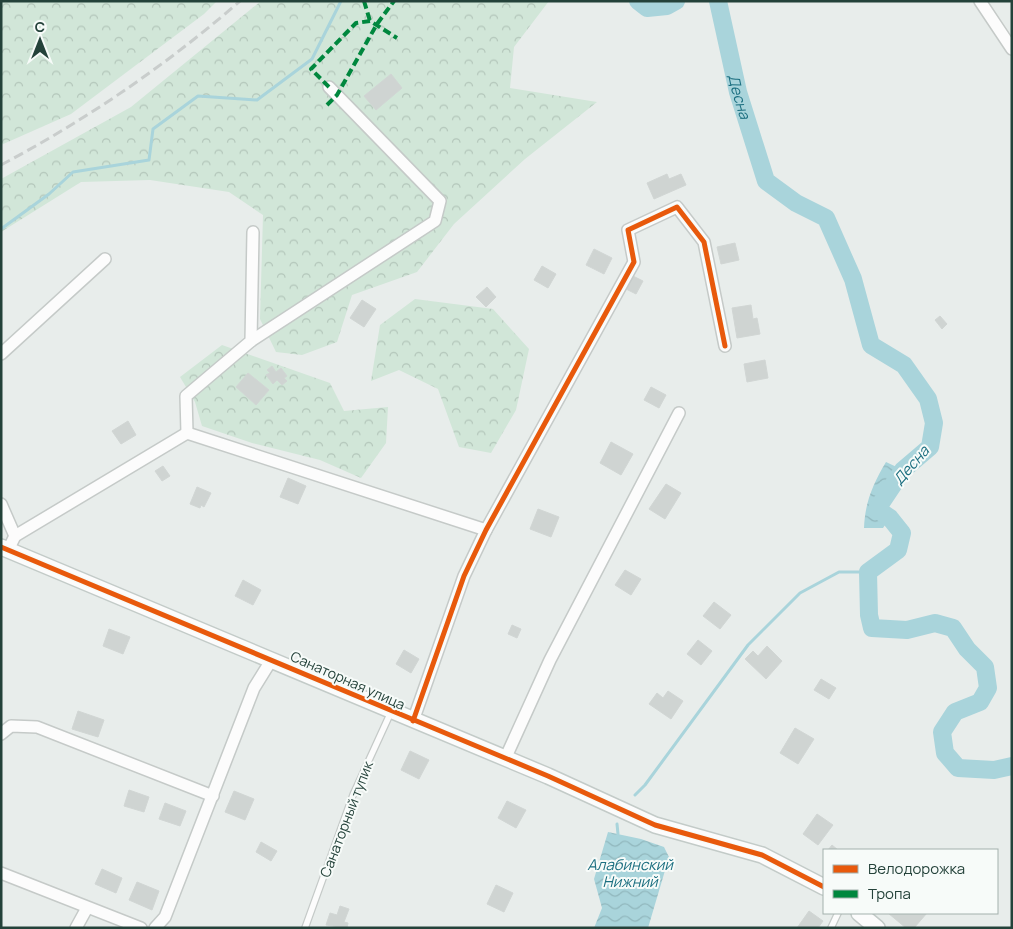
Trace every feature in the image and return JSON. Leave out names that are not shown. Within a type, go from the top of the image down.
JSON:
[{"type":"street","points":[[980,1],[1008,36],[1012,49]]},
{"type":"street","points":[[187,433],[186,396],[251,340],[435,221],[440,201],[329,87]]},
{"type":"street","points":[[413,720],[464,576],[486,530],[634,262],[628,230],[676,207],[704,242],[725,346]]},
{"type":"street","points":[[251,340],[253,232]]},
{"type":"street","points":[[1,354],[105,259]]},
{"type":"street","points":[[505,759],[550,660],[679,413]]},
{"type":"street","points":[[4,548],[15,536],[187,433],[486,530]]},
{"type":"street","points":[[1,504],[15,536]]},
{"type":"street","name":"Санаторная улица","points":[[4,548],[272,659],[655,825],[762,855],[823,886]]},
{"type":"street","points":[[155,928],[165,917],[254,688],[272,659]]},
{"type":"street","points":[[1,734],[11,726],[37,727],[213,796]]},
{"type":"street","points":[[1,873],[141,928]]},
{"type":"street","points":[[76,928],[88,908]]},
{"type":"street","points":[[860,914],[877,928]]},
{"type":"lane","name":"Санаторный тупик","points":[[305,928],[353,794],[391,712]]},
{"type":"lane","points":[[831,928],[838,914]]},
{"type":"green space","points":[[1,1],[217,1],[204,14],[71,114],[1,145]]},
{"type":"green space","points":[[261,1],[549,1],[514,47],[510,88],[597,102],[525,159],[454,224],[417,272],[352,295],[337,342],[302,355],[276,352],[260,319],[263,215],[229,192],[150,180],[81,182],[1,232],[1,179],[131,107]]},
{"type":"green space","points":[[415,299],[493,309],[529,349],[516,410],[491,453],[459,447],[438,389],[399,370],[371,381],[380,325]]},
{"type":"green space","points":[[222,345],[330,383],[344,411],[388,407],[386,443],[361,478],[320,460],[252,443],[202,426],[195,402],[180,377]]},
{"type":"water","points":[[886,462],[903,470],[878,509],[890,518],[883,528],[864,528],[870,494]]},
{"type":"water","name":"Алабинский Нижний","points":[[608,832],[641,839],[664,847],[669,857],[648,928],[594,928],[602,908],[594,879]]},
{"type":"building","points":[[391,74],[402,88],[376,110],[364,96]]},
{"type":"building","points":[[667,174],[669,179],[681,174],[686,185],[654,199],[647,183]]},
{"type":"building","points":[[735,243],[739,260],[721,264],[717,247]]},
{"type":"building","points":[[594,249],[612,258],[604,274],[586,265]]},
{"type":"building","points":[[542,266],[556,274],[548,288],[534,280]]},
{"type":"building","points":[[633,276],[643,281],[636,294],[626,289]]},
{"type":"building","points":[[487,287],[496,297],[486,307],[476,297]]},
{"type":"building","points":[[362,300],[376,309],[364,327],[350,318]]},
{"type":"building","points":[[751,305],[753,319],[757,318],[760,334],[737,338],[732,308]]},
{"type":"building","points":[[940,316],[947,324],[942,329],[935,320]]},
{"type":"building","points":[[765,360],[768,378],[747,382],[744,364]]},
{"type":"building","points":[[272,366],[276,372],[281,368],[287,376],[284,378],[287,381],[282,385],[277,380],[273,384],[266,375],[270,373],[267,370]]},
{"type":"building","points":[[248,373],[269,390],[256,405],[236,387]]},
{"type":"building","points":[[651,387],[666,395],[659,408],[644,400]]},
{"type":"building","points":[[128,421],[136,435],[121,444],[112,431]]},
{"type":"building","points":[[611,442],[633,454],[621,475],[600,463]]},
{"type":"building","points":[[163,466],[170,476],[162,481],[155,471]]},
{"type":"building","points":[[288,478],[306,486],[298,504],[280,497]]},
{"type":"building","points":[[666,484],[681,493],[665,519],[649,509]]},
{"type":"building","points":[[197,487],[211,493],[204,507],[201,505],[200,508],[190,504]]},
{"type":"building","points":[[538,509],[559,517],[551,537],[530,529]]},
{"type":"building","points":[[625,570],[641,579],[631,595],[615,585]]},
{"type":"building","points":[[243,580],[261,590],[253,605],[235,596]]},
{"type":"building","points":[[714,602],[731,615],[720,629],[703,616]]},
{"type":"building","points":[[512,625],[521,629],[517,638],[508,634]]},
{"type":"building","points":[[109,629],[130,637],[123,654],[103,646]]},
{"type":"building","points":[[698,640],[712,651],[701,665],[687,654]]},
{"type":"building","points":[[767,646],[782,661],[766,679],[745,659],[753,651],[758,656]]},
{"type":"building","points":[[404,650],[419,659],[411,673],[396,664]]},
{"type":"building","points":[[821,679],[836,688],[829,699],[814,690]]},
{"type":"building","points":[[668,691],[683,701],[671,719],[649,704],[657,693],[663,698]]},
{"type":"building","points":[[78,711],[104,720],[98,737],[72,729]]},
{"type":"building","points":[[795,728],[814,739],[798,764],[780,753]]},
{"type":"building","points":[[410,751],[429,760],[419,779],[401,770]]},
{"type":"building","points":[[129,790],[149,797],[144,812],[124,806]]},
{"type":"building","points":[[234,791],[254,799],[245,820],[225,812]]},
{"type":"building","points":[[507,801],[526,810],[516,828],[498,818]]},
{"type":"building","points":[[165,803],[186,811],[180,826],[159,819]]},
{"type":"building","points":[[817,814],[833,825],[818,845],[803,834]]},
{"type":"building","points":[[261,842],[277,851],[271,861],[256,852]]},
{"type":"building","points":[[832,845],[837,849],[829,849]]},
{"type":"building","points":[[102,869],[122,878],[116,893],[95,884]]},
{"type":"building","points":[[137,882],[159,891],[152,910],[129,900]]},
{"type":"building","points":[[496,885],[513,893],[504,912],[487,904]]},
{"type":"building","points":[[340,906],[349,909],[344,922],[348,923],[347,928],[326,925],[330,913],[337,915]]},
{"type":"building","points":[[809,911],[823,921],[818,928],[797,928]]},
{"type":"building","points":[[889,914],[926,914],[914,928],[906,928]]},
{"type":"waterway","points":[[1,229],[49,194],[73,172],[149,160],[153,129],[198,96],[257,100],[312,59],[341,1]]},
{"type":"waterway","name":"Десна","points":[[638,1],[647,8],[667,6],[676,1]]},
{"type":"waterway","name":"Десна","points":[[718,1],[738,92],[766,181],[796,203],[826,218],[853,279],[871,345],[904,365],[928,399],[934,423],[930,447],[903,470],[877,509],[890,518],[902,533],[898,550],[868,572],[869,615],[872,628],[907,630],[935,623],[953,628],[967,649],[985,667],[988,688],[980,702],[955,712],[942,732],[945,753],[958,768],[994,770],[1012,766]]},
{"type":"waterway","points":[[635,795],[645,785],[748,645],[800,593],[839,572],[868,572]]},
{"type":"waterway","points":[[617,824],[618,834]]},
{"type":"railway","points":[[1,165],[33,148],[125,90],[184,47],[240,1]]},
{"type":"marked path","points":[[364,1],[370,21]]},
{"type":"marked path","points":[[327,105],[337,95],[377,24],[394,1]]},
{"type":"marked path","points":[[329,87],[311,69],[356,23],[370,21],[397,38]]},
{"type":"cycle path","points":[[413,721],[464,576],[486,530],[634,262],[628,230],[677,207],[704,242],[725,346]]},
{"type":"cycle path","points":[[1,547],[548,776],[655,825],[762,855],[823,886]]}]
